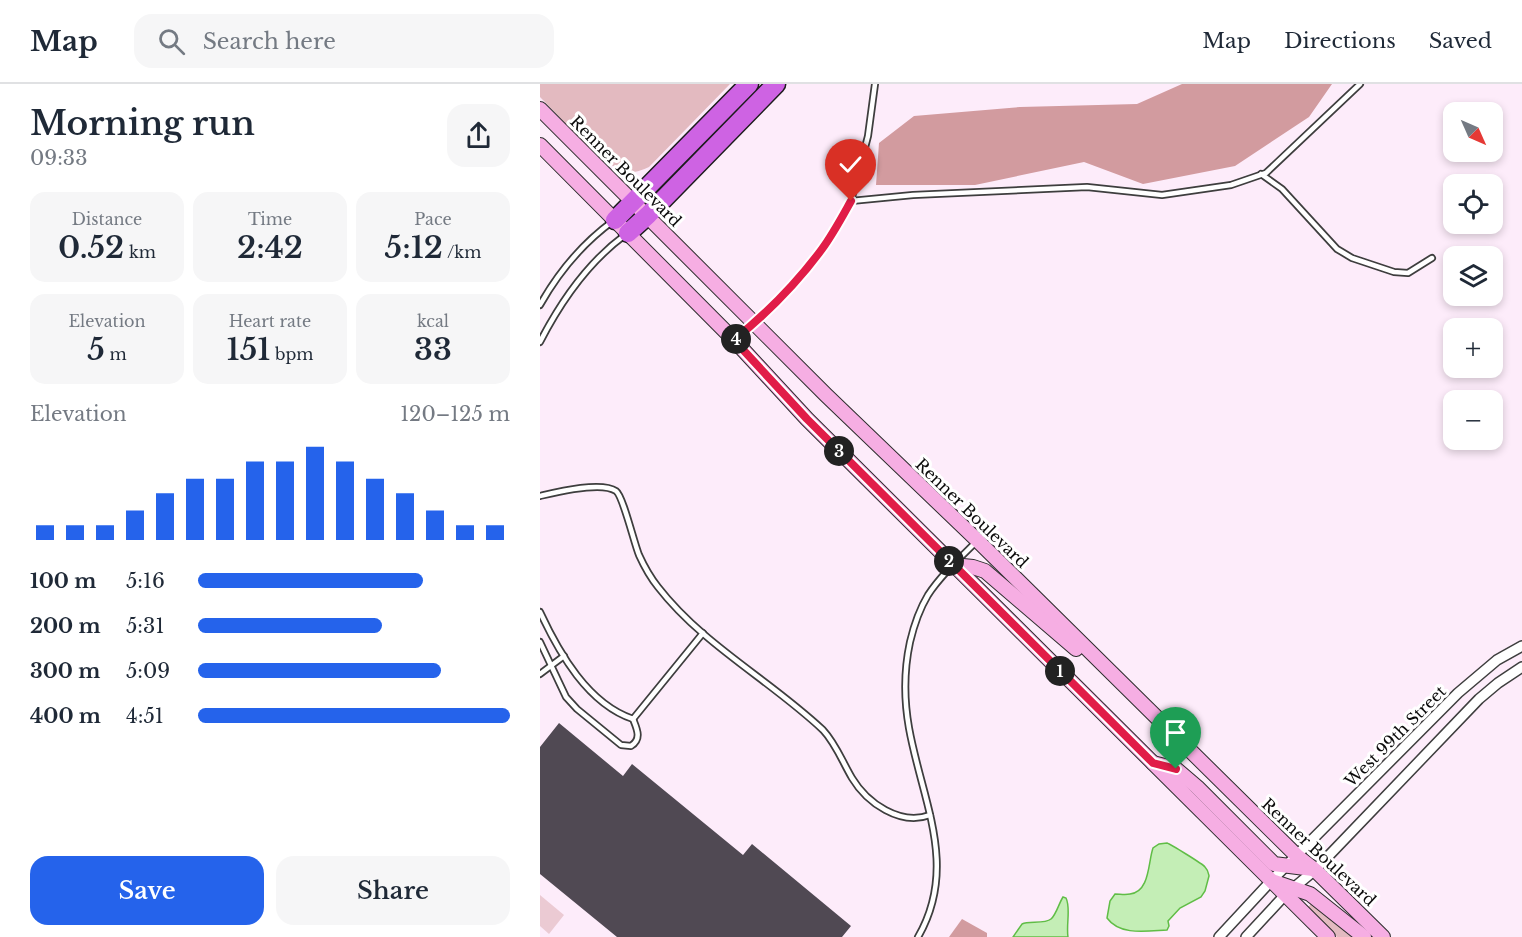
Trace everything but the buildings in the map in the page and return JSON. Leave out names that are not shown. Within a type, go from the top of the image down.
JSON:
[{"type":"highway","points":[[615,220],[749,84]]},
{"type":"highway","points":[[628,233],[776,84]]},
{"type":"main road","name":"Renner Boulevard","points":[[540,109],[1297,856],[1315,870],[1383,937]]},
{"type":"main road","points":[[540,146],[734,340],[807,419],[953,565],[1271,881],[1289,892],[1328,937]]},
{"type":"main road","points":[[953,565],[974,567],[985,571],[1072,646],[1127,689]]},
{"type":"main road","points":[[1153,763],[1176,769],[1274,864],[1315,870]]},
{"type":"main road","points":[[1289,892],[1311,894],[1364,937]]},
{"type":"street","name":"West 99th Street","points":[[1219,937],[1271,881],[1466,686],[1497,660],[1522,646]]},
{"type":"street","name":"West 99th Street","points":[[1246,937],[1289,892],[1315,870],[1479,699],[1522,667]]},
{"type":"lane","points":[[734,340],[755,323],[822,249],[851,201],[868,136],[875,84]]},
{"type":"lane","points":[[851,201],[913,195],[1087,187],[1162,195],[1231,185],[1266,172],[1360,84]]},
{"type":"lane","points":[[1261,174],[1282,189],[1337,249],[1352,258],[1394,272],[1408,273],[1432,258]]},
{"type":"lane","points":[[540,305],[564,269],[595,234],[615,220]]},
{"type":"lane","points":[[540,342],[578,281],[608,247],[628,233]]},
{"type":"lane","points":[[540,496],[603,487],[617,492],[621,497],[628,526],[640,557],[653,581],[679,612],[823,730],[838,750],[857,784],[875,803],[908,819],[919,819],[930,815]]},
{"type":"lane","points":[[918,937],[933,902],[938,875],[937,850],[909,728],[905,692],[908,653],[915,621],[927,596],[953,565],[978,541]]},
{"type":"lane","points":[[540,612],[564,656],[593,693],[620,714],[633,719]]},
{"type":"lane","points":[[633,719],[703,633]]},
{"type":"lane","points":[[540,642],[566,697],[577,709],[621,745],[631,746],[636,742],[638,736],[633,719]]},
{"type":"lane","points":[[540,674],[564,656]]},
{"type":"shaded area","points":[[540,84],[730,84],[649,167],[627,172],[607,162],[582,140],[540,97]]},
{"type":"shaded area","points":[[1182,84],[1332,84],[1309,117],[1235,166],[1143,184],[1084,162],[975,185],[876,185],[879,143],[914,116],[1020,107],[1137,104]]},
{"type":"shaded area","points":[[1167,843],[1199,862],[1207,870],[1209,876],[1201,897],[1180,908],[1168,921],[1167,930],[1134,931],[1112,924],[1107,918],[1110,901],[1115,894],[1130,894],[1141,888],[1147,876],[1153,848]]},
{"type":"shaded area","points":[[540,895],[564,915],[549,934],[540,926]]},
{"type":"shaded area","points":[[1063,897],[1066,898],[1068,906],[1068,937],[1013,937],[1022,924],[1051,919]]},
{"type":"shaded area","points":[[1313,902],[1356,937],[1337,937],[1308,907]]},
{"type":"shaded area","points":[[962,919],[987,933],[987,937],[949,937]]},
{"type":"route","points":[[851,201],[822,249],[755,323],[734,340],[807,419],[1153,763],[1176,769]]}]
